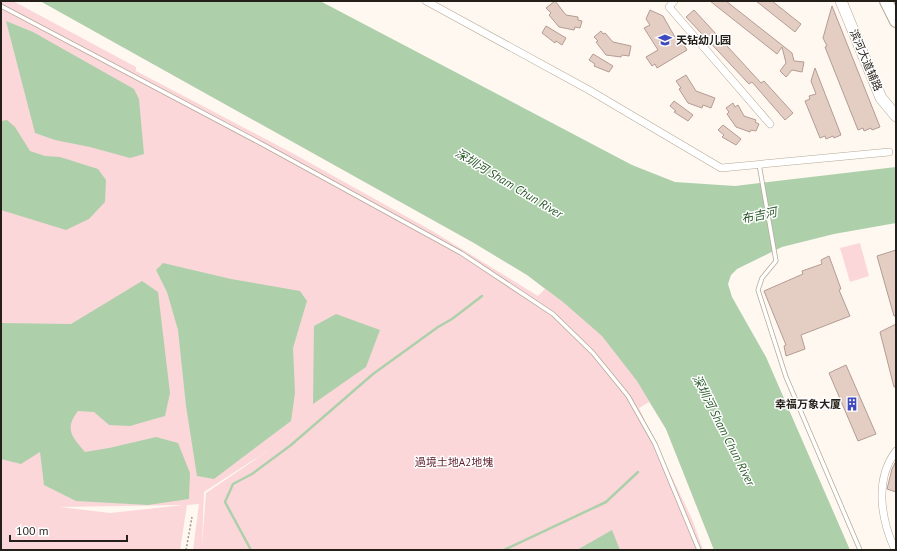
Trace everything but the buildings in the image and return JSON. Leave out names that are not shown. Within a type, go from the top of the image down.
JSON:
[{"type":"highway","points":[[886,1],[896,21]]},
{"type":"main road","points":[[846,2],[887,95],[896,106]]},
{"type":"main road","name":"滨河大道辅路","points":[[846,2],[881,98],[896,116]]},
{"type":"street","points":[[426,1],[589,90],[721,168],[889,152]]},
{"type":"street","points":[[674,1],[669,7],[770,124]]},
{"type":"street","points":[[895,550],[884,517],[882,481],[896,451]]},
{"type":"lane","points":[[1,6],[262,144],[462,253],[553,314],[593,353],[628,396],[655,444],[699,550]]},
{"type":"lane","points":[[759,164],[776,253],[776,261],[762,278],[758,290],[786,377],[860,550]]},
{"type":"path","points":[[186,550],[192,517]]},
{"type":"green space","name":"過境土地A2地塊","points":[[1,1],[13,1],[136,67],[136,71],[294,154],[434,232],[538,296],[545,289],[527,275],[474,243],[40,1],[584,300],[693,463],[714,550],[666,429],[649,402],[639,408],[692,519],[703,550],[193,550],[199,504],[187,505],[180,550],[1,550]],"holes":[[[272,448],[206,493],[202,545],[204,492]],[[184,505],[110,513],[60,507]]]},
{"type":"green space","points":[[860,243],[869,276],[850,282],[840,248]]},
{"type":"water","points":[[40,1],[320,1],[632,165],[675,182],[735,186],[896,167],[896,223],[834,234],[782,247],[737,269],[731,275],[728,284],[732,297],[766,357],[850,550],[714,550],[666,429],[637,381],[602,336],[563,302],[527,275],[474,243]]},
{"type":"water","points":[[6,21],[33,32],[134,89],[139,99],[144,154],[130,158],[90,147],[55,140],[35,133]]},
{"type":"water","points":[[7,120],[15,127],[30,151],[45,156],[60,157],[98,169],[106,180],[105,202],[89,219],[66,230],[1,210],[1,121]]},
{"type":"water","points":[[163,263],[231,279],[300,291],[307,301],[293,348],[295,393],[291,421],[214,479],[197,476],[186,406],[178,330],[167,292],[156,270]]},
{"type":"water","points":[[142,281],[158,292],[170,393],[165,416],[130,426],[109,425],[94,412],[78,411],[71,423],[71,433],[76,442],[85,452],[156,437],[178,443],[190,473],[189,499],[148,505],[76,501],[44,485],[40,452],[21,464],[1,459],[1,323],[71,324]]},
{"type":"water","points":[[336,314],[380,330],[366,367],[313,404],[314,326]]},
{"type":"water","points":[[612,530],[620,550],[577,550]]},
{"type":"waterway","points":[[251,550],[225,502],[233,484],[252,474],[291,445],[373,374],[438,327],[452,319],[482,296]]},
{"type":"waterway","points":[[504,550],[606,502],[638,472]]},
{"type":"place","name":"天钻幼儿园","points":[[665,40]]},
{"type":"place","name":"幸福万象大厦","points":[[852,404]]},
{"type":"water label","name":"深圳河 Sham Chun River","points":[[509,183]]},
{"type":"water label","name":"布吉河","points":[[759,215]]},
{"type":"water label","name":"深圳河 Sham Chun River","points":[[724,430]]}]
